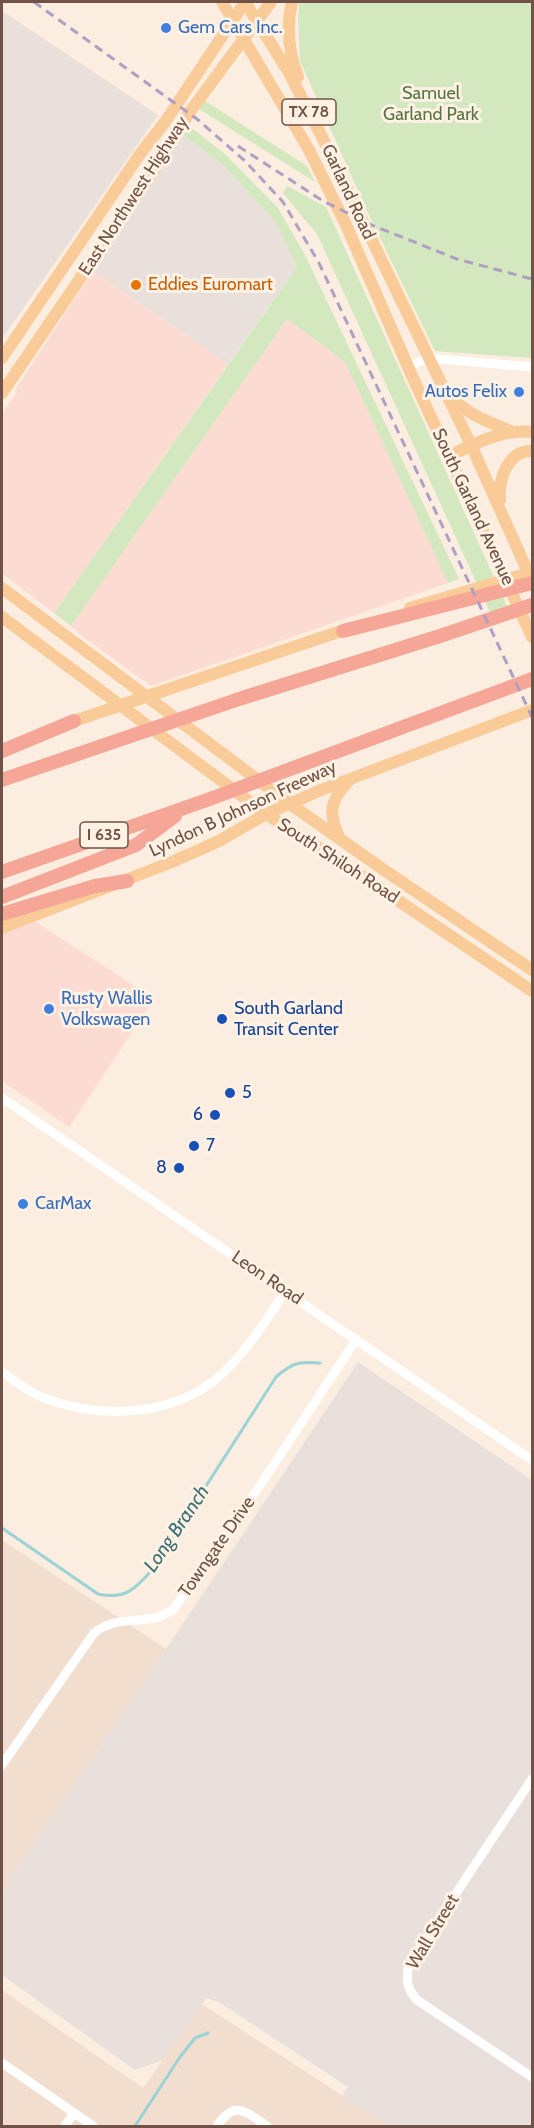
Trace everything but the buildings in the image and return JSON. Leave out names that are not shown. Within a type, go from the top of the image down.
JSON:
[{"type":"highway","points":[[343,631],[532,582]]},
{"type":"highway","points":[[2,780],[243,698],[532,605]]},
{"type":"highway","name":"Lyndon B Johnson Freeway","points":[[2,872],[207,800],[532,679]]},
{"type":"highway","points":[[2,752],[74,721]]},
{"type":"highway","points":[[2,897],[136,845],[185,807]]},
{"type":"highway","points":[[2,915],[95,886],[127,881]]},
{"type":"main road","name":"Garland Road","points":[[222,2],[309,150],[346,225],[410,373]]},
{"type":"main road","name":"Garland Road","points":[[245,2],[288,71],[322,137],[442,386]]},
{"type":"main road","name":"East Northwest Highway","points":[[4,354],[245,2]]},
{"type":"main road","name":"East Northwest Highway","points":[[2,393],[154,170],[189,113],[271,2]]},
{"type":"main road","points":[[292,2],[289,38],[293,63],[322,137]]},
{"type":"main road","points":[[93,223],[110,234]]},
{"type":"main road","points":[[4,354],[24,360]]},
{"type":"main road","name":"South Garland Avenue","points":[[410,373],[532,637]]},
{"type":"main road","points":[[442,386],[458,404],[476,417],[511,431],[532,432]]},
{"type":"main road","name":"South Garland Avenue","points":[[442,386],[500,507],[532,582]]},
{"type":"main road","points":[[450,456],[511,431]]},
{"type":"main road","points":[[500,507],[499,490],[503,472],[513,457],[526,451],[532,451]]},
{"type":"main road","points":[[2,745],[446,596],[532,572]]},
{"type":"main road","name":"South Shiloh Road","points":[[2,588],[290,804],[532,970]]},
{"type":"main road","name":"South Shiloh Road","points":[[2,617],[266,814],[378,886],[532,991]]},
{"type":"main road","points":[[90,682],[101,664]]},
{"type":"main road","name":"Lyndon B Johnson Freeway","points":[[2,928],[127,881],[219,841],[266,814],[290,804],[532,710]]},
{"type":"main road","points":[[341,840],[332,821],[332,810],[339,790],[351,779]]},
{"type":"main road","points":[[378,886],[387,872]]},
{"type":"main road","points":[[474,951],[482,948],[507,963],[520,962]]},
{"type":"street","points":[[410,373],[428,358],[532,367]]},
{"type":"street","name":"Leon Road","points":[[2,1098],[532,1460]]},
{"type":"street","points":[[2,1372],[42,1398],[71,1407],[99,1412],[129,1412],[158,1407],[199,1390],[219,1376],[247,1348],[286,1291]]},
{"type":"street","name":"Towngate Drive","points":[[2,1765],[94,1633],[101,1627],[117,1621],[158,1617],[173,1610],[261,1484],[356,1340]]},
{"type":"street","name":"Wall Street","points":[[532,1779],[409,1964],[406,1980],[411,1993],[417,2000],[532,2078]]},
{"type":"street","points":[[2,2062],[93,2127]]},
{"type":"street","points":[[217,2127],[225,2115],[234,2109],[250,2115],[267,2127]]},
{"type":"street","points":[[65,2127],[74,2113]]},
{"type":"shaded area","points":[[2,11],[158,115],[2,339]]},
{"type":"shaded area","points":[[182,134],[222,164],[275,221],[297,267],[228,364],[93,271]]},
{"type":"shaded area","points":[[93,271],[228,364],[54,613],[2,573],[2,414],[17,392],[15,390]]},
{"type":"shaded area","points":[[287,319],[345,362],[448,583],[151,686],[71,626]]},
{"type":"shaded area","points":[[36,922],[151,997],[152,1002],[69,1127],[2,1081],[2,933]]},
{"type":"shaded area","points":[[358,1362],[532,1480],[532,2126],[389,2126],[342,2096],[348,2087],[219,2002],[206,1998],[163,2060],[135,2070],[2,1975],[2,1891]]},
{"type":"shaded area","points":[[2,1540],[166,1649],[2,1891]]},
{"type":"shaded area","points":[[2,1990],[143,2088],[202,2004],[389,2126],[2,2126]]},
{"type":"green space","name":"Samuel Garland Park","points":[[299,2],[532,2],[532,358],[435,351],[369,215],[300,61]]},
{"type":"green space","points":[[205,101],[307,166],[315,182],[199,109]]},
{"type":"green space","points":[[188,125],[226,155],[278,208],[306,257],[459,579],[448,583],[345,362],[287,319],[71,626],[54,613],[297,267],[275,221],[222,164],[182,134]]},
{"type":"green space","points":[[287,186],[326,207],[512,617],[495,623],[317,234],[283,193]]},
{"type":"waterway","name":"Long Branch","points":[[2,1528],[98,1594],[122,1594],[135,1588],[152,1570],[276,1377],[296,1364],[320,1363]]},
{"type":"waterway","points":[[135,2126],[180,2057],[195,2038],[208,2033]]},
{"type":"railway","points":[[34,2],[197,119],[245,161],[283,202],[319,263],[532,717]]},
{"type":"railway","points":[[238,146],[323,201],[374,226],[457,259],[532,279]]},
{"type":"place","name":"Gem Cars Inc.","points":[[166,28]]},
{"type":"place","name":"Eddies Euromart","points":[[136,285]]},
{"type":"place","name":"Autos Felix","points":[[519,392]]},
{"type":"place","name":"Rusty Wallis Volkswagen","points":[[49,1009]]},
{"type":"place","name":"South Garland Transit Center","points":[[222,1019]]},
{"type":"place","name":"5","points":[[230,1093]]},
{"type":"place","name":"6","points":[[215,1115]]},
{"type":"place","name":"7","points":[[194,1146]]},
{"type":"place","name":"8","points":[[179,1168]]},
{"type":"place","name":"CarMax","points":[[23,1204]]}]
